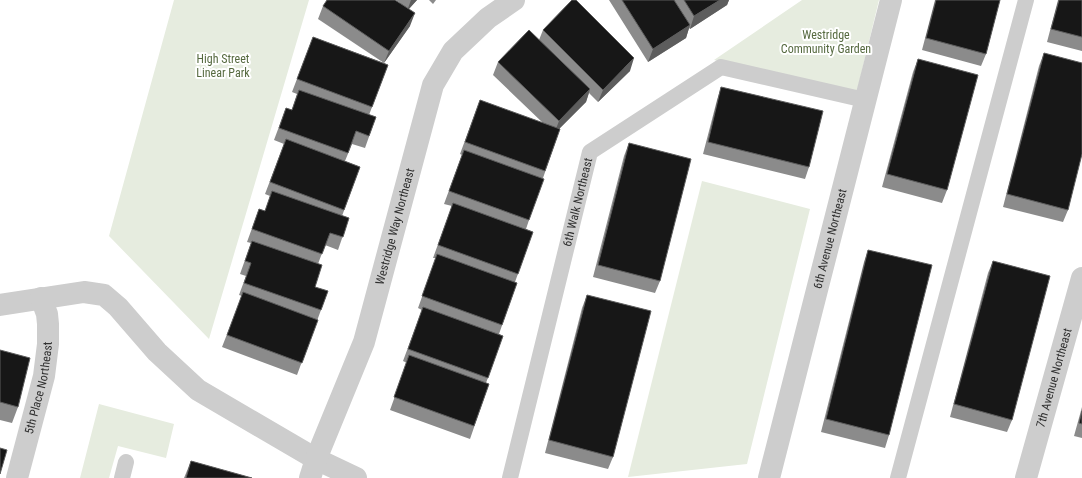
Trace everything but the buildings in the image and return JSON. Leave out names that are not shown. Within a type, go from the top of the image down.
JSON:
[{"type":"street","name":"Westridge Way Northeast","points":[[313,468],[364,342],[433,86],[453,51],[488,18],[514,0]]},
{"type":"street","name":"6th Avenue Northeast","points":[[769,478],[891,0]]},
{"type":"street","name":"7th Avenue Northeast","points":[[1026,478],[1082,278]]},
{"type":"street","points":[[0,306],[84,292],[104,295],[118,307],[157,352],[198,390],[313,468],[356,478]]},
{"type":"street","name":"5th Place Northeast","points":[[17,478],[44,376],[48,344],[48,324],[47,314],[41,298]]},
{"type":"lane","points":[[898,478],[1026,0]]},
{"type":"lane","name":"6th Walk Northeast","points":[[510,478],[590,152],[721,67],[865,100]]},
{"type":"lane","points":[[122,478],[126,462]]},
{"type":"green space","name":"High Street Linear Park","points":[[174,0],[309,0],[209,339],[109,236]]},
{"type":"green space","name":"Westridge Community Garden","points":[[802,0],[879,0],[857,91],[714,60]]},
{"type":"green space","points":[[702,181],[810,209],[747,464],[628,477]]},
{"type":"green space","points":[[99,404],[174,424],[166,458],[118,446],[109,478],[80,478]]}]
